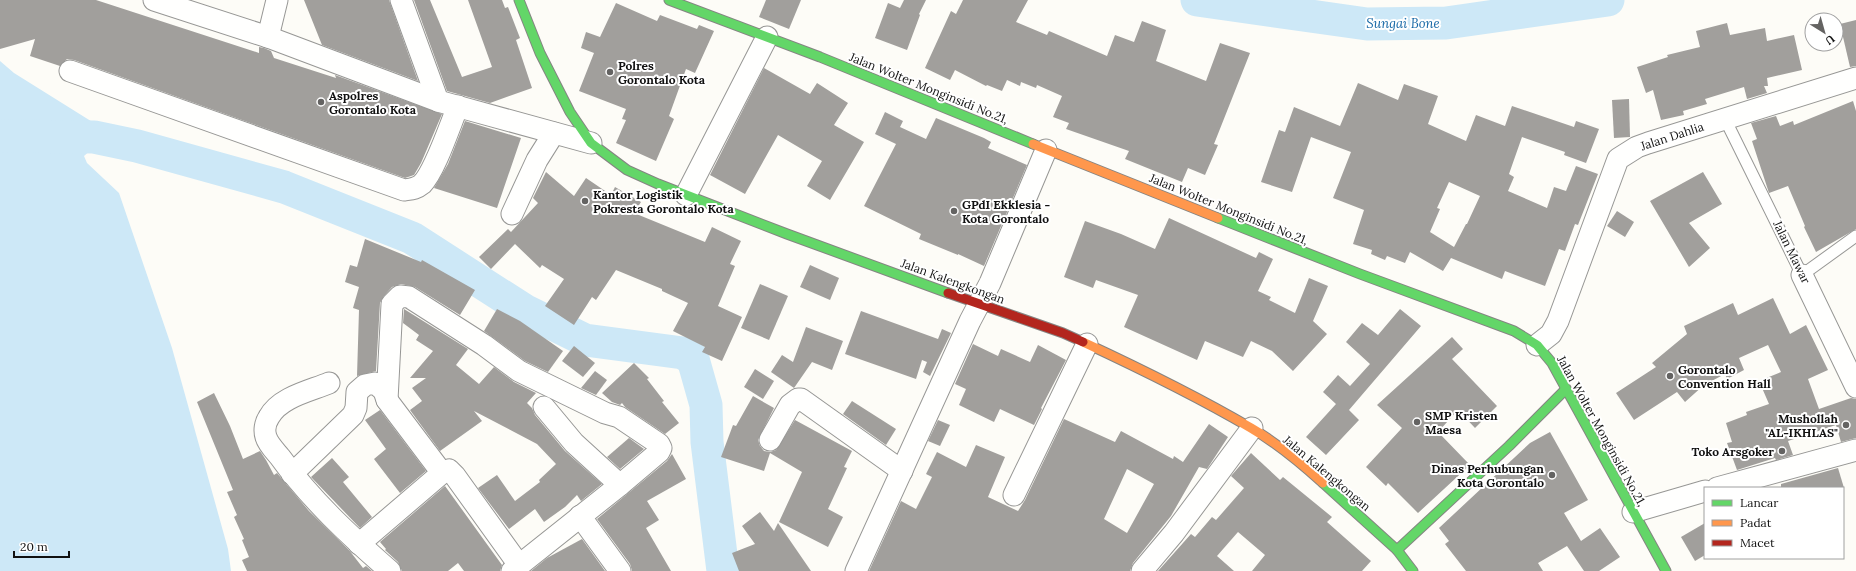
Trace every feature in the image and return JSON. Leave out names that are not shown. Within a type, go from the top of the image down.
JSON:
[{"type":"highway","name":"Jalan Kalengkongan","points":[[519,0],[540,54],[570,112],[591,143],[627,170],[686,195],[978,304],[1063,333],[1151,374],[1252,428],[1296,459],[1397,550],[1414,571]]},
{"type":"highway","name":"Jalan Wolter Monginsidi No.21,","points":[[669,0],[820,57],[1046,150],[1360,274],[1514,331],[1537,345],[1552,363],[1666,571]]},
{"type":"highway","points":[[1397,550],[1509,446],[1566,389]]},
{"type":"street","points":[[154,0],[268,37],[438,101],[591,143]]},
{"type":"street","points":[[268,37],[277,0]]},
{"type":"street","points":[[401,0],[438,101]]},
{"type":"street","points":[[686,195],[767,37]]},
{"type":"street","points":[[70,71],[404,190],[414,189],[422,183],[431,171],[458,106]]},
{"type":"street","name":"Jalan Dahlia","points":[[1537,345],[1551,334],[1558,321],[1618,159],[1637,147],[1648,143],[1856,78]]},
{"type":"street","points":[[512,214],[537,160],[554,133]]},
{"type":"street","points":[[856,571],[978,304],[990,283],[1046,150]]},
{"type":"street","name":"Jalan Mawar","points":[[1802,275],[1854,375]]},
{"type":"street","points":[[359,544],[442,473],[449,470],[456,476],[515,568],[620,485],[659,452],[661,448],[659,444],[620,417],[605,413],[519,371],[484,345],[409,297],[400,296],[392,304],[388,400]]},
{"type":"street","points":[[1014,495],[1087,344]]},
{"type":"street","points":[[329,383],[291,398],[279,406],[269,416],[264,430],[266,439],[292,474],[359,544],[390,571]]},
{"type":"street","points":[[292,474],[352,415],[356,408],[357,392],[365,386],[375,383],[384,391],[388,400],[442,473]]},
{"type":"street","points":[[770,440],[790,405],[798,399],[801,399],[902,471]]},
{"type":"street","points":[[544,407],[574,443],[620,485]]},
{"type":"street","points":[[1142,571],[1174,533],[1252,428]]},
{"type":"street","points":[[1721,487],[1856,450]]},
{"type":"street","points":[[1633,512],[1704,491]]},
{"type":"street","points":[[580,516],[620,571]]},
{"type":"lane","name":"Jalan Mawar","points":[[1725,119],[1802,275]]},
{"type":"lane","points":[[1802,275],[1856,236]]},
{"type":"water","points":[[0,61],[14,73],[94,123],[93,148],[84,156],[87,163],[119,193],[172,348],[228,549],[231,571],[0,571]]},
{"type":"building","points":[[0,0],[96,0],[259,53],[259,47],[264,48],[271,51],[274,58],[336,78],[335,75],[442,114],[421,163],[414,175],[405,178],[74,60],[67,59],[60,66],[30,56],[35,39],[0,49]]},
{"type":"building","points":[[304,0],[389,0],[418,81],[322,45]]},
{"type":"building","points":[[414,0],[430,0],[462,77],[492,67],[468,0],[502,0],[505,8],[508,7],[520,38],[516,40],[532,88],[490,103],[447,91]]},
{"type":"building","points":[[766,0],[801,0],[789,29],[759,17]]},
{"type":"building","points":[[904,0],[926,0],[919,14],[920,15],[907,50],[875,38],[888,3],[900,8]]},
{"type":"building","points":[[963,0],[1028,0],[1016,22],[1047,35],[1049,31],[1107,56],[1115,35],[1134,42],[1142,21],[1166,30],[1156,61],[1206,81],[1220,43],[1250,53],[1214,144],[1218,145],[1205,175],[1188,168],[1182,182],[1125,159],[1129,151],[1066,129],[1069,123],[1053,117],[1062,96],[1037,85],[1036,88],[1021,82],[1020,86],[1007,80],[1002,91],[987,85],[986,86],[955,70],[950,80],[925,68],[951,11],[956,14]]},
{"type":"building","points":[[616,3],[657,21],[660,15],[697,29],[699,25],[714,31],[695,73],[686,69],[669,116],[674,119],[656,161],[616,143],[626,120],[622,119],[626,109],[579,91],[594,53],[581,48],[586,32],[600,37]]},
{"type":"building","points":[[1856,20],[1856,66],[1850,67],[1844,41],[1844,23]]},
{"type":"building","points":[[1727,23],[1730,35],[1765,28],[1767,41],[1794,35],[1802,70],[1767,78],[1768,86],[1764,86],[1767,93],[1747,99],[1744,87],[1705,99],[1707,104],[1683,111],[1684,115],[1661,120],[1653,90],[1646,93],[1637,67],[1668,57],[1667,55],[1700,47],[1696,31]]},
{"type":"building","points":[[764,68],[810,94],[817,83],[848,103],[834,125],[864,142],[830,200],[807,186],[822,161],[778,135],[745,194],[710,175]]},
{"type":"building","points":[[1358,83],[1398,100],[1404,84],[1438,96],[1428,124],[1466,141],[1476,115],[1505,126],[1512,106],[1574,127],[1576,121],[1599,129],[1586,163],[1564,155],[1565,152],[1522,137],[1509,174],[1514,177],[1508,191],[1547,208],[1554,187],[1566,191],[1576,166],[1598,174],[1578,225],[1575,224],[1565,251],[1559,249],[1545,286],[1505,271],[1502,279],[1451,258],[1443,271],[1410,252],[1405,263],[1387,256],[1385,260],[1371,254],[1372,250],[1353,244],[1364,210],[1333,198],[1351,152],[1311,137],[1292,192],[1261,182],[1279,130],[1285,132],[1294,107],[1340,126]],"holes":[[[1449,182],[1480,196],[1454,247],[1430,232],[1440,209],[1437,208]]]},
{"type":"building","points":[[1629,99],[1630,137],[1614,138],[1612,100]]},
{"type":"building","points":[[1853,101],[1856,111],[1856,229],[1816,252],[1804,227],[1805,226],[1788,186],[1769,193],[1752,141],[1757,139],[1751,123],[1776,116],[1780,126],[1793,121],[1794,125]]},
{"type":"building","points":[[885,112],[903,121],[900,127],[926,139],[936,118],[984,138],[991,142],[988,148],[1027,165],[984,266],[919,239],[921,234],[864,206],[896,144],[875,134]]},
{"type":"building","points":[[465,121],[521,138],[497,208],[434,188],[448,164]]},
{"type":"building","points":[[546,172],[574,196],[586,178],[611,195],[615,187],[641,202],[634,213],[705,242],[712,227],[741,241],[730,264],[735,266],[718,306],[742,317],[722,361],[702,352],[705,347],[673,331],[688,303],[662,291],[662,289],[616,270],[596,300],[592,297],[574,325],[545,306],[564,279],[542,265],[540,268],[515,244],[491,269],[479,257],[508,229],[511,232],[538,203],[533,198]]},
{"type":"building","points":[[1703,172],[1722,204],[1689,223],[1710,248],[1689,267],[1650,201]]},
{"type":"building","points":[[1617,211],[1634,222],[1625,237],[1607,226]]},
{"type":"building","points":[[1169,218],[1256,258],[1259,252],[1273,259],[1258,291],[1271,297],[1269,300],[1295,313],[1309,278],[1328,286],[1313,321],[1327,334],[1293,371],[1272,351],[1251,341],[1243,357],[1205,341],[1197,360],[1124,327],[1138,295],[1096,280],[1093,288],[1064,277],[1085,221],[1121,234],[1155,249]]},
{"type":"building","points":[[365,239],[421,262],[422,260],[475,290],[460,315],[415,287],[401,284],[392,287],[380,303],[376,371],[357,376],[359,310],[353,308],[359,287],[345,282],[350,265],[357,267]]},
{"type":"building","points":[[810,265],[839,278],[830,300],[800,287]]},
{"type":"building","points":[[760,284],[788,296],[769,340],[741,328]]},
{"type":"building","points":[[1773,298],[1790,334],[1806,325],[1828,370],[1808,379],[1819,409],[1851,398],[1856,399],[1856,438],[1841,442],[1836,425],[1788,441],[1793,455],[1776,460],[1775,458],[1737,470],[1727,443],[1732,442],[1726,423],[1747,415],[1746,412],[1769,404],[1759,381],[1781,372],[1768,345],[1739,358],[1744,370],[1727,379],[1725,374],[1704,385],[1685,402],[1677,392],[1634,420],[1616,393],[1656,367],[1652,363],[1687,334],[1684,326],[1733,303],[1738,315]]},
{"type":"building","points":[[404,309],[468,349],[456,365],[479,384],[494,367],[514,382],[536,393],[527,403],[532,408],[535,415],[565,451],[602,484],[581,501],[577,495],[565,507],[544,522],[535,509],[509,529],[478,488],[497,475],[515,501],[540,482],[539,480],[556,464],[537,444],[474,411],[482,421],[440,451],[410,410],[422,401],[412,388],[426,378],[410,378],[433,351],[416,340],[419,335],[403,323]]},
{"type":"building","points":[[497,309],[520,321],[563,351],[548,372],[525,361],[484,331]]},
{"type":"building","points":[[1400,309],[1421,326],[1349,410],[1359,420],[1326,455],[1306,437],[1336,404],[1323,392],[1338,375],[1350,386],[1370,364],[1346,342],[1362,323],[1378,335]]},
{"type":"building","points":[[861,311],[938,339],[942,329],[951,333],[930,376],[923,372],[927,362],[922,360],[916,379],[845,354]]},
{"type":"building","points":[[806,327],[843,341],[832,370],[812,362],[794,388],[771,372],[782,355],[793,362]]},
{"type":"building","points":[[1452,337],[1463,349],[1452,359],[1497,406],[1475,428],[1458,410],[1438,432],[1470,465],[1418,513],[1388,483],[1386,486],[1366,467],[1402,428],[1377,405]]},
{"type":"building","points":[[973,344],[998,356],[1001,349],[1030,362],[1038,345],[1066,360],[1041,408],[1042,409],[1034,425],[1000,409],[994,422],[959,405],[966,389],[955,384]]},
{"type":"building","points":[[574,346],[595,363],[583,377],[562,361]]},
{"type":"building","points":[[634,363],[649,378],[647,379],[664,401],[662,402],[679,423],[665,434],[625,407],[622,403],[620,405],[612,402],[602,393]]},
{"type":"building","points":[[755,369],[774,381],[763,399],[744,387]]},
{"type":"building","points":[[595,371],[607,380],[596,395],[581,388]]},
{"type":"building","points":[[214,393],[230,426],[243,459],[260,451],[274,475],[277,473],[309,511],[349,550],[363,568],[366,566],[372,571],[247,571],[242,560],[249,557],[242,540],[244,539],[234,517],[237,515],[227,492],[233,490],[197,402]]},
{"type":"building","points":[[753,396],[774,408],[758,440],[764,451],[770,452],[776,450],[795,420],[852,451],[844,467],[847,468],[828,509],[843,517],[828,547],[779,522],[802,472],[770,453],[764,471],[721,457],[733,425],[736,426]]},
{"type":"building","points":[[852,401],[896,429],[886,445],[843,414]]},
{"type":"building","points":[[380,410],[426,471],[400,493],[374,459],[386,449],[365,420]]},
{"type":"building","points":[[1064,419],[1115,442],[1121,431],[1173,459],[1174,456],[1183,462],[1209,424],[1228,437],[1207,469],[1199,467],[1171,516],[1133,563],[1130,571],[869,571],[901,501],[916,509],[932,477],[926,474],[937,452],[966,467],[976,445],[1005,457],[988,497],[1018,511],[1025,500]],"holes":[[[1127,469],[1154,484],[1127,533],[1104,519]]]},
{"type":"building","points":[[938,420],[950,425],[940,446],[928,441]]},
{"type":"building","points":[[1550,432],[1588,500],[1564,513],[1581,541],[1600,528],[1620,557],[1599,571],[1584,571],[1567,546],[1538,563],[1543,571],[1466,571],[1445,544],[1449,541],[1439,528],[1530,443]]},
{"type":"building","points":[[629,438],[644,449],[620,469],[607,457]]},
{"type":"building","points":[[1251,453],[1280,480],[1283,477],[1332,517],[1327,522],[1371,561],[1362,571],[1252,571],[1265,555],[1238,532],[1217,556],[1234,571],[1158,571],[1191,534],[1195,537],[1212,517],[1216,520],[1244,488],[1231,476]]},
{"type":"building","points":[[672,454],[686,479],[647,501],[659,520],[646,528],[671,571],[632,571],[630,564],[597,519],[667,461]]},
{"type":"building","points":[[332,458],[349,477],[343,482],[372,517],[360,528],[311,477]]},
{"type":"building","points":[[1838,468],[1844,487],[1781,487],[1781,484]]},
{"type":"building","points":[[445,486],[502,565],[500,571],[464,571],[458,563],[448,571],[402,571],[398,562],[385,550],[386,549],[380,542]]},
{"type":"building","points":[[760,512],[774,531],[778,523],[811,571],[739,571],[732,553],[755,544],[742,526]]},
{"type":"building","points":[[1704,524],[1704,556],[1695,561],[1681,537]]},
{"type":"building","points":[[582,539],[605,571],[531,571],[547,558]]},
{"type":"waterway","name":"Sungai Bone","points":[[1197,0],[1367,24],[1446,23],[1608,0]]},
{"type":"waterway","points":[[0,136],[94,137],[137,146],[284,187],[412,238],[524,310],[585,340],[683,353],[693,359],[706,405],[707,442],[723,571]]},
{"type":"traffic: fast","points":[[519,0],[540,53],[570,112],[591,143],[627,170],[658,184],[787,234],[948,293]]},
{"type":"traffic: fast","points":[[669,0],[820,57],[1033,144]]},
{"type":"traffic: fast","points":[[1218,218],[1360,274],[1514,331],[1537,345],[1552,363],[1666,571]]},
{"type":"traffic: fast","points":[[1397,550],[1509,446],[1566,389]]},
{"type":"traffic: fast","points":[[1323,483],[1397,550],[1413,571]]},
{"type":"traffic: slow","points":[[1033,144],[1218,218]]},
{"type":"traffic: slow","points":[[1083,342],[1168,383],[1251,428],[1270,440],[1323,483]]},
{"type":"traffic: jam","points":[[948,293],[1063,333],[1083,342]]},
{"type":"place","name":"Polres Gorontalo Kota","points":[[610,72]]},
{"type":"place","name":"Aspolres Gorontalo Kota","points":[[321,102]]},
{"type":"place","name":"Kantor Logistik Pokresta Gorontalo Kota","points":[[585,201]]},
{"type":"place","name":"GPdI Ekklesia - Kota Gorontalo","points":[[954,211]]},
{"type":"place","name":"Gorontalo Convention Hall","points":[[1670,376]]},
{"type":"place","name":"SMP Kristen Maesa","points":[[1417,422]]},
{"type":"place","name":"Mushollah \"AL-IKHLAS\"","points":[[1846,425]]},
{"type":"place","name":"Toko Arsgoker","points":[[1782,451]]},
{"type":"place","name":"Dinas Perhubungan Kota Gorontalo","points":[[1552,475]]}]
